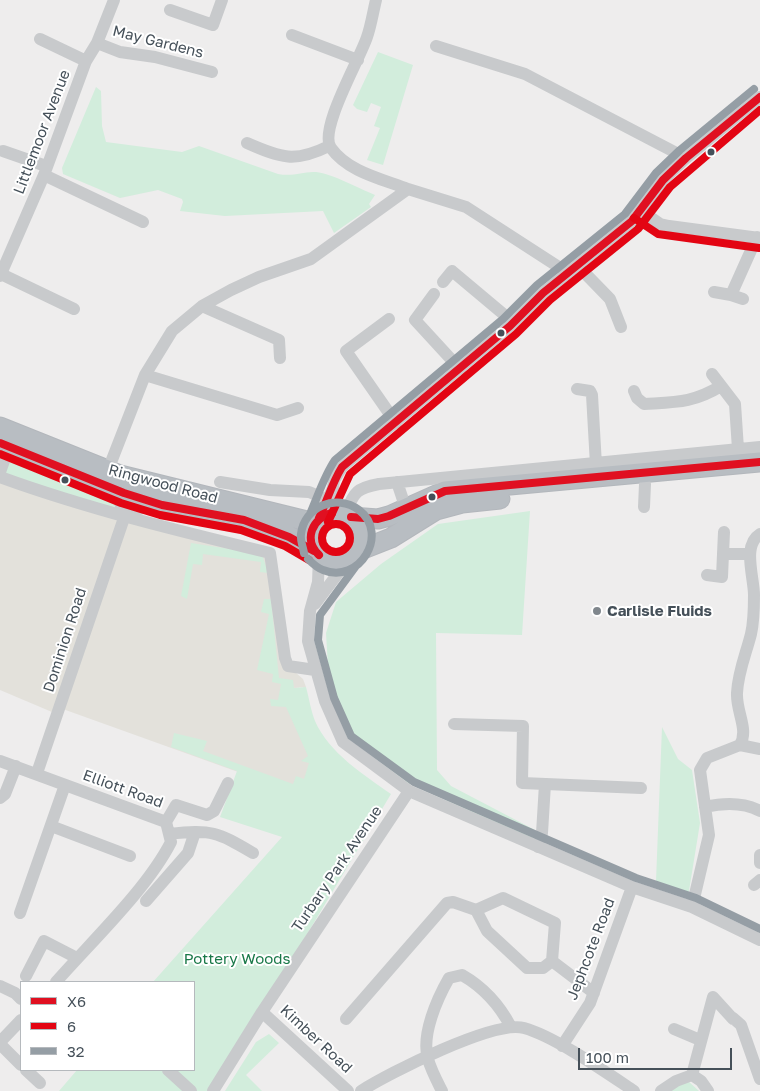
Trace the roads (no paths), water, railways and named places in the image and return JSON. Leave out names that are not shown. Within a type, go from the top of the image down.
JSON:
[{"type":"highway","name":"Ringwood Road","points":[[0,427],[162,504],[244,520],[289,537],[317,554]]},
{"type":"highway","name":"Ringwood Road","points":[[4,445],[109,479],[179,490],[272,511],[291,518],[321,515]]},
{"type":"highway","points":[[760,462],[445,491],[406,509],[378,519],[348,511],[321,515],[310,536],[317,554],[333,563],[391,538],[426,515],[447,506],[645,484],[760,474]]},
{"type":"highway","points":[[348,511],[360,529],[361,536],[353,555]]},
{"type":"street","name":"Littlemoor Avenue","points":[[0,275],[45,171],[86,61],[97,43],[114,0]]},
{"type":"street","points":[[170,10],[213,25],[222,0]]},
{"type":"street","points":[[376,0],[368,36],[333,115],[328,132],[329,146],[341,159],[352,167],[408,189],[466,207],[573,269],[624,313],[621,327]]},
{"type":"street","points":[[292,35],[358,60]]},
{"type":"street","points":[[40,39],[86,61]]},
{"type":"street","name":"May Gardens","points":[[97,43],[120,52],[155,57],[212,72]]},
{"type":"street","points":[[436,46],[525,74],[686,158]]},
{"type":"street","points":[[321,515],[333,488],[334,480],[342,467],[460,369],[573,269],[627,225],[663,180],[686,158],[760,97]]},
{"type":"street","points":[[247,143],[274,155],[292,158],[302,157],[329,146]]},
{"type":"street","points":[[3,151],[143,222]]},
{"type":"street","points":[[124,518],[119,498],[109,479],[145,375],[172,331],[202,306],[259,277],[311,259],[408,189]]},
{"type":"street","points":[[640,210],[660,224],[758,237],[737,297],[714,292]]},
{"type":"street","points":[[443,282],[456,267],[514,323]]},
{"type":"street","points":[[0,275],[74,310]]},
{"type":"street","points":[[434,294],[415,320],[460,369]]},
{"type":"street","points":[[202,306],[279,340],[280,358]]},
{"type":"street","points":[[389,319],[346,350],[396,423]]},
{"type":"street","points":[[712,374],[735,404],[738,450]]},
{"type":"street","points":[[145,375],[278,415],[298,408]]},
{"type":"street","points":[[634,391],[637,398],[644,404],[696,399],[721,386]]},
{"type":"street","points":[[577,389],[590,391],[592,395],[596,465]]},
{"type":"street","points":[[0,472],[4,445]]},
{"type":"street","points":[[333,488],[348,511],[361,487],[397,482],[596,465],[760,447]]},
{"type":"street","points":[[0,476],[49,495],[124,518],[270,552],[285,658],[288,666],[316,670]]},
{"type":"street","name":"Ringwood Road","points":[[220,482],[270,490],[309,492],[321,515]]},
{"type":"street","points":[[397,482],[406,509]]},
{"type":"street","points":[[644,507],[645,484]]},
{"type":"street","points":[[270,490],[272,511]]},
{"type":"street","points":[[124,518],[135,510],[162,504]]},
{"type":"street","name":"Dominion Road","points":[[37,773],[124,518]]},
{"type":"street","points":[[707,575],[722,577],[724,532]]},
{"type":"street","points":[[692,907],[709,835],[700,770],[704,762],[712,755],[731,751],[740,745],[744,734],[737,706],[737,685],[741,663],[754,645],[754,609],[750,554],[753,542],[760,534]]},
{"type":"street","points":[[317,554],[318,582],[310,611],[308,641],[325,700],[343,742],[409,791],[632,887],[692,907],[760,940]]},
{"type":"street","points":[[723,554],[750,554]]},
{"type":"street","points":[[310,611],[353,555]]},
{"type":"street","points":[[454,724],[522,726],[522,783],[641,788]]},
{"type":"street","points":[[740,745],[760,749]]},
{"type":"street","name":"Elliott Road","points":[[0,761],[112,800],[168,828]]},
{"type":"street","points":[[0,798],[5,794],[16,766]]},
{"type":"street","points":[[63,980],[77,958],[123,915],[164,857],[171,842],[168,828],[176,805],[207,815],[214,811],[228,783]]},
{"type":"street","points":[[538,847],[542,833],[545,784]]},
{"type":"street","points":[[20,913],[66,785]]},
{"type":"street","name":"Turbary Park Avenue","points":[[213,1091],[262,1012],[409,791]]},
{"type":"street","points":[[705,807],[730,803],[750,806],[760,811]]},
{"type":"street","points":[[51,826],[130,856]]},
{"type":"street","points":[[168,828],[222,835],[253,853]]},
{"type":"street","points":[[146,901],[188,853],[194,832]]},
{"type":"street","points":[[760,855],[760,863]]},
{"type":"street","name":"Jephcote Road","points":[[562,1046],[590,1003],[632,887]]},
{"type":"street","points":[[346,1019],[446,903],[453,902],[476,910],[487,931],[527,968],[543,968],[552,960],[555,923],[502,898],[476,910]]},
{"type":"street","points":[[26,976],[44,941],[77,958]]},
{"type":"street","points":[[552,960],[594,993]]},
{"type":"street","points":[[442,1091],[427,1058],[427,1036],[435,1008],[449,978],[462,975],[479,987],[504,1014],[511,1027]]},
{"type":"street","points":[[0,986],[15,993],[20,998]]},
{"type":"street","points":[[692,1075],[713,997],[741,1025],[760,1079]]},
{"type":"street","name":"Kimber Road","points":[[262,1012],[348,1091]]},
{"type":"street","points":[[20,1021],[0,1043],[20,1064]]},
{"type":"street","points":[[361,1091],[398,1070],[471,1039],[511,1027],[523,1028],[544,1035],[634,1091]]},
{"type":"street","points":[[674,1029],[700,1040]]},
{"type":"street","points":[[27,1071],[40,1083]]},
{"type":"street","points":[[169,1071],[191,1091]]},
{"type":"street","points":[[661,1091],[676,1081],[692,1075]]},
{"type":"street","points":[[692,1075],[701,1081],[708,1091]]},
{"type":"place","name":"Carlisle Fluids","points":[[597,611]]},
{"type":"park label","name":"Pottery Woods","points":[[237,959]]}]
